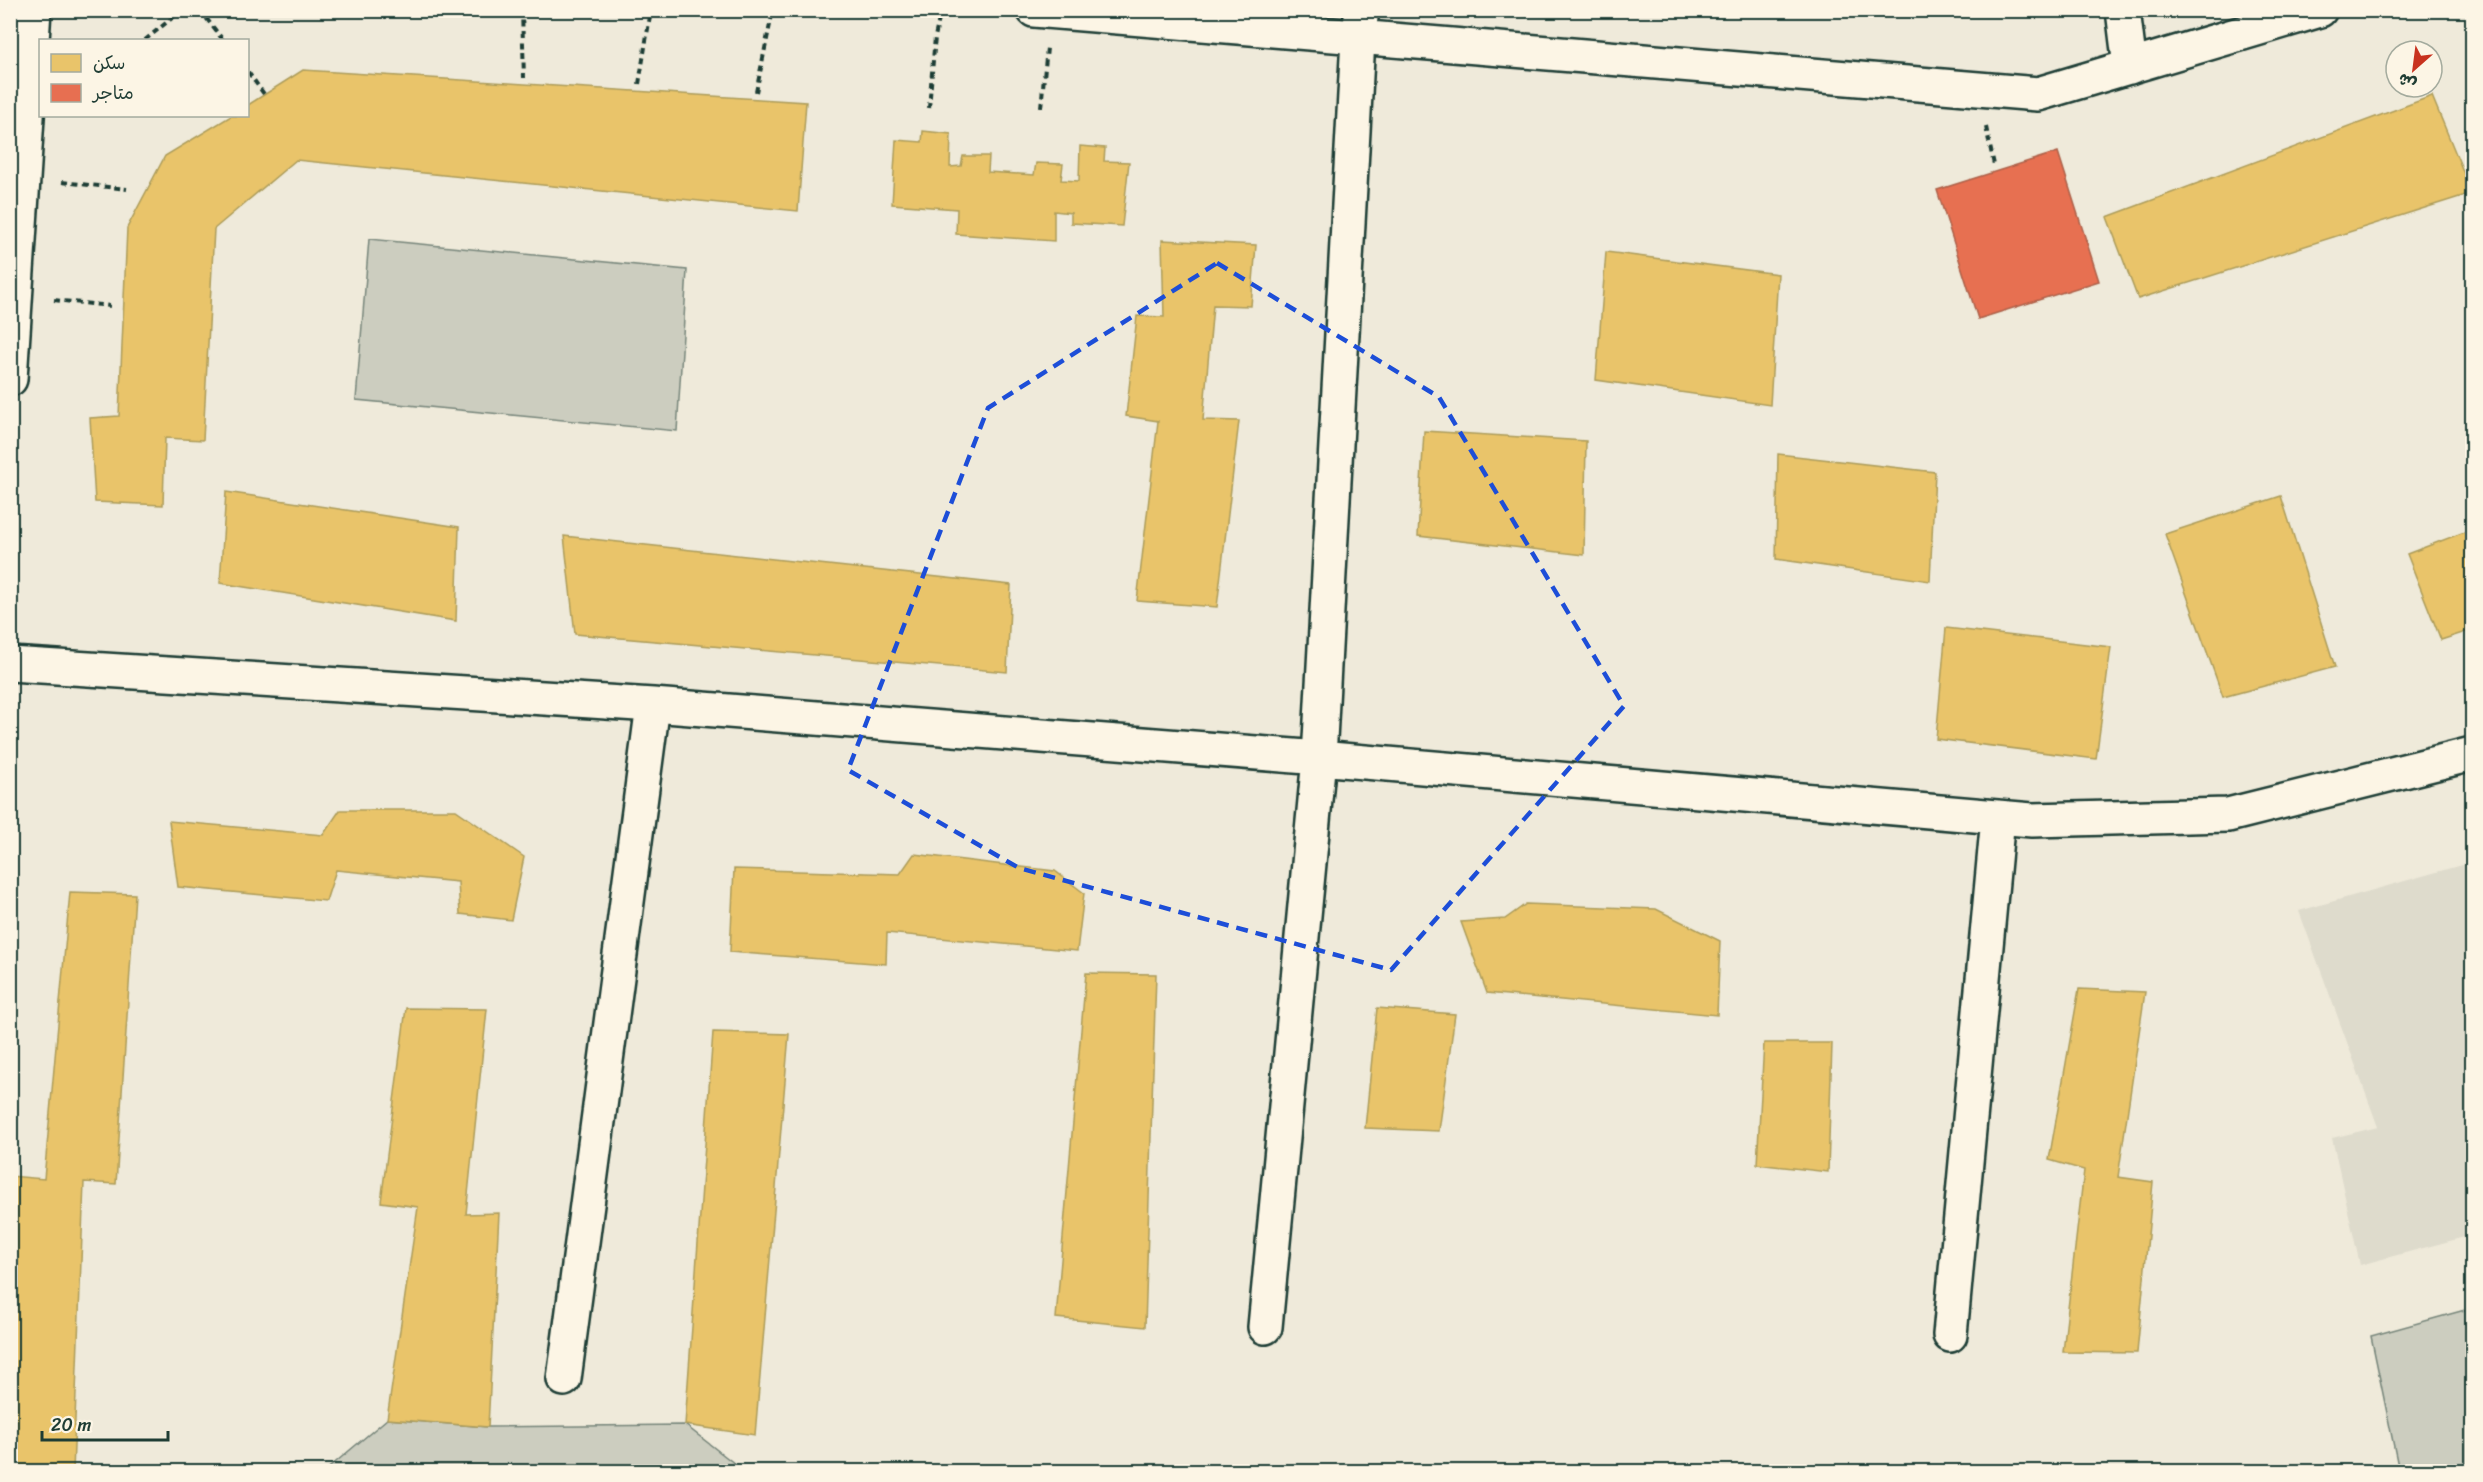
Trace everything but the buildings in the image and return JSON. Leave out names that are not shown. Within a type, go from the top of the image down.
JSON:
[{"type":"street","points":[[10,379],[34,10]]},
{"type":"street","points":[[1034,10],[1360,25],[2038,94],[2320,10]]},
{"type":"street","points":[[2123,10],[2130,67]]},
{"type":"street","points":[[1265,1327],[1319,758],[1360,25]]},
{"type":"street","points":[[10,664],[652,705],[1319,758],[2031,820],[2228,815],[2472,754]]},
{"type":"street","points":[[564,1379],[652,705]]},
{"type":"street","points":[[1950,1335],[1998,818]]},
{"type":"path","points":[[146,39],[182,10]]},
{"type":"path","points":[[200,10],[222,39]]},
{"type":"path","points":[[522,10],[524,78]]},
{"type":"path","points":[[639,84],[651,10]]},
{"type":"path","points":[[756,92],[773,10]]},
{"type":"path","points":[[929,108],[935,37],[941,10]]},
{"type":"path","points":[[1041,107],[1047,47]]},
{"type":"path","points":[[249,73],[264,94]]},
{"type":"path","points":[[1985,119],[1994,165]]},
{"type":"path","points":[[62,182],[127,189]]},
{"type":"path","points":[[64,301],[110,306]]},
{"type":"highlighted area","points":[[1217,263],[1439,397],[1624,706],[1391,970],[1019,868],[848,770],[988,408]]},
{"type":"shaded area","points":[[369,239],[687,270],[677,431],[356,400]]},
{"type":"shaded area","points":[[2472,862],[2472,1235],[2360,1265],[2332,1138],[2378,1127],[2299,911]]},
{"type":"shaded area","points":[[2472,1308],[2472,1471],[2399,1471],[2371,1336]]},
{"type":"shaded area","points":[[387,1419],[488,1427],[685,1425],[744,1471],[324,1472]]}]
